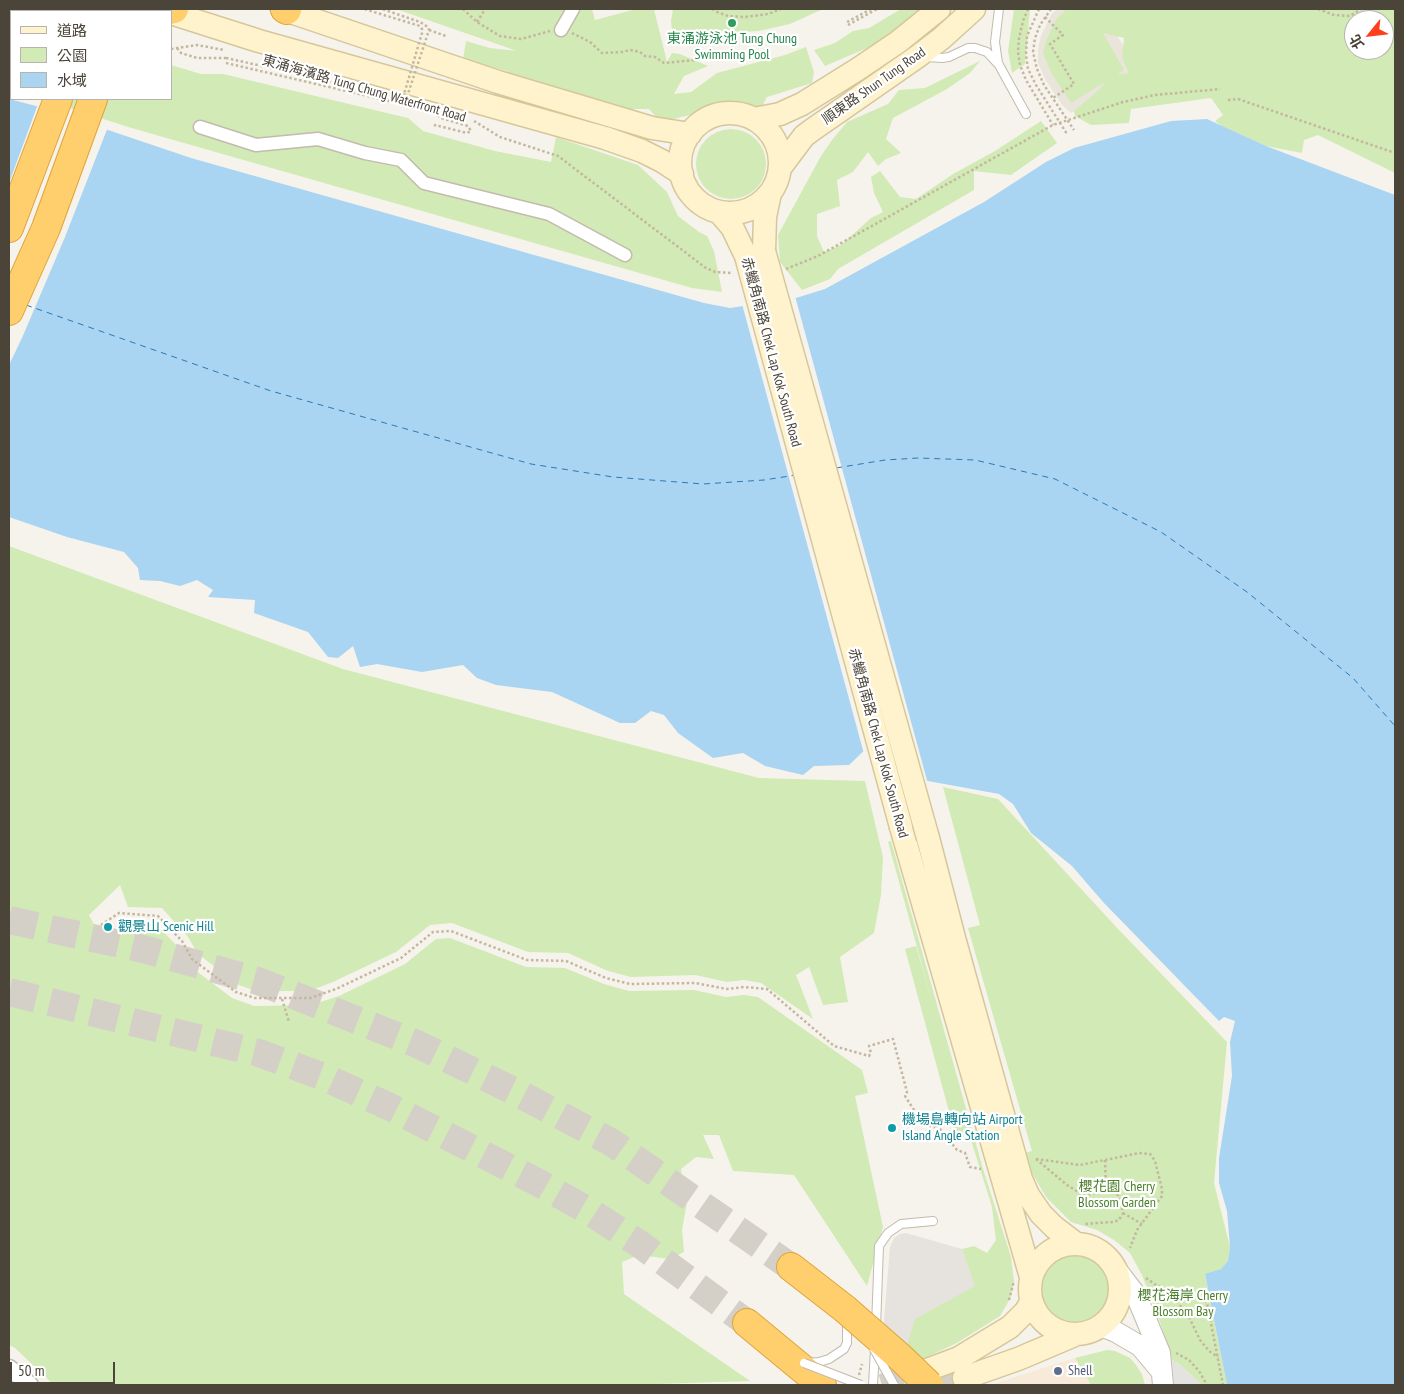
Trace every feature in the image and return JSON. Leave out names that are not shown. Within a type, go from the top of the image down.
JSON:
[{"type":"highway","points":[[9,228],[58,100]]},
{"type":"highway","points":[[9,311],[46,228],[93,100]]},
{"type":"highway","points":[[791,1267],[852,1314],[928,1378]]},
{"type":"highway","points":[[748,1323],[795,1358],[822,1385]]},
{"type":"main road","points":[[284,9],[498,82],[652,128],[690,134]]},
{"type":"main road","name":"順東路 Shun Tung Road","points":[[754,119],[780,114],[802,104],[898,42],[939,9]]},
{"type":"main road","name":"順東路 Shun Tung Road","points":[[780,168],[804,136],[917,57],[942,38],[974,9]]},
{"type":"main road","name":"東涌海濱路 Tung Chung Waterfront Road","points":[[172,12],[259,41],[605,138],[642,151],[682,174]]},
{"type":"main road","points":[[719,114],[737,114],[754,119],[762,125],[774,140],[778,149],[780,168],[777,181],[770,193],[762,202],[743,212],[719,212],[708,208],[697,200],[687,188],[682,174],[681,153],[690,134],[702,121],[719,114]]},
{"type":"main road","name":"赤鱲角南路 Chek Lap Kok South Road","points":[[770,193],[765,217],[749,260],[901,827],[1031,1277]]},
{"type":"main road","name":"赤鱲角南路 Chek Lap Kok South Road","points":[[719,212],[732,227],[749,260],[928,838],[1021,1179],[1028,1195],[1054,1228],[1079,1234]]},
{"type":"main road","points":[[964,1378],[1018,1359],[1077,1334],[1093,1330],[1110,1318],[1120,1296],[1116,1268],[1111,1261],[1079,1234],[1047,1252],[1036,1264],[1031,1277],[1030,1293],[1031,1302],[1037,1313],[1052,1328],[1068,1334],[1077,1334]]},
{"type":"main road","points":[[928,1378],[1010,1327],[1026,1311],[1031,1302]]},
{"type":"street","points":[[561,30],[572,9]]},
{"type":"street","points":[[200,127],[256,145],[318,139],[365,153],[401,160],[424,183],[549,214],[624,255]]},
{"type":"street","points":[[1116,1268],[1136,1295],[1160,1353],[1163,1379]]},
{"type":"street","points":[[1101,1326],[1116,1332],[1140,1346],[1163,1379]]},
{"type":"street","points":[[9,1368],[30,1385]]},
{"type":"lane","points":[[999,9],[995,42],[999,65]]},
{"type":"lane","points":[[917,57],[942,58],[962,50],[975,48],[987,52],[999,65],[1026,114]]},
{"type":"lane","points":[[1010,106],[1019,101]]},
{"type":"lane","points":[[873,1385],[879,1246],[888,1233],[901,1224],[933,1221]]},
{"type":"lane","points":[[795,1358],[819,1362],[829,1359],[844,1350],[852,1314]]},
{"type":"lane","points":[[852,1314],[894,1385]]},
{"type":"lane","points":[[795,1358],[860,1385]]},
{"type":"path","points":[[177,48],[180,53],[197,58],[226,58],[400,97],[405,91],[422,29],[420,26],[364,9]]},
{"type":"path","points":[[382,9],[426,25],[429,30],[446,36]]},
{"type":"path","points":[[463,9],[477,22],[500,36],[509,38],[521,38],[561,30],[580,36],[602,53],[630,50],[640,52],[645,56],[655,57],[664,63],[745,55]]},
{"type":"path","points":[[477,22],[485,9]]},
{"type":"path","points":[[712,9],[728,16],[745,17],[768,14],[781,9]]},
{"type":"path","points":[[871,9],[847,23],[877,9]]},
{"type":"path","points":[[1028,9],[1019,38],[1018,52],[1020,65],[1026,80],[1053,125]]},
{"type":"path","points":[[1039,9],[1028,36],[1026,55],[1028,69],[1067,134]]},
{"type":"path","points":[[1051,9],[1040,25],[1035,38],[1034,52],[1037,69],[1044,85],[1074,130]]},
{"type":"path","points":[[1318,9],[1334,15],[1350,16],[1361,9]]},
{"type":"path","points":[[1045,17],[1063,35],[1050,44],[1074,84],[1053,98]]},
{"type":"path","points":[[405,103],[429,30]]},
{"type":"path","points":[[172,49],[197,46],[227,51]]},
{"type":"path","points":[[226,63],[428,109],[441,118],[468,126],[470,131],[467,133],[436,125],[435,129]]},
{"type":"path","name":"東涌海濱路 Tung Chung Waterfront Road","points":[[298,69],[409,99]]},
{"type":"path","points":[[781,271],[818,256],[1060,122],[1124,102],[1155,95],[1220,89]]},
{"type":"path","points":[[1228,100],[1238,99],[1395,153]]},
{"type":"path","name":"東涌海濱路 Tung Chung Waterfront Road","points":[[471,118],[500,137],[558,156],[706,268],[721,273],[749,260]]},
{"type":"path","points":[[101,925],[119,913],[158,916],[182,941],[192,959],[236,992],[255,998],[310,998],[336,989],[401,958],[433,932],[451,931],[527,960],[566,961],[606,978],[630,984],[695,982],[727,989],[744,987],[767,989],[834,1046],[869,1056],[871,1053],[869,1046],[893,1038],[907,1092],[905,1096],[923,1124],[934,1126],[936,1124],[957,1150],[965,1153],[970,1167],[980,1170]]},
{"type":"path","points":[[282,998],[290,1022]]},
{"type":"path","points":[[1030,1158],[1080,1165],[1146,1152],[1150,1154],[1155,1161],[1162,1196],[1138,1230],[1130,1248]]},
{"type":"path","points":[[1036,1159],[1067,1185],[1083,1195],[1106,1190],[1115,1192],[1120,1197],[1123,1213],[1120,1220],[1079,1234]]},
{"type":"path","points":[[1105,1160],[1106,1190]]},
{"type":"path","points":[[1123,1213],[1142,1224]]},
{"type":"path","points":[[1146,1278],[1156,1285],[1168,1289],[1189,1290],[1199,1294],[1207,1303]]},
{"type":"path","points":[[1168,1289],[1190,1319],[1200,1340],[1209,1352],[1218,1357]]},
{"type":"path","points":[[1205,1292],[1223,1385]]},
{"type":"path","points":[[1171,1351],[1189,1360],[1199,1371],[1206,1385]]},
{"type":"shaded area","points":[[1057,9],[1100,9],[1141,73],[1071,113],[1062,105],[1045,79],[1038,63],[1038,49],[1041,36],[1051,15]]},
{"type":"shaded area","points":[[906,1233],[962,1249],[976,1286],[932,1310],[905,1352],[882,1346],[890,1247],[894,1238]]},
{"type":"shaded area","name":"Shell","points":[[1075,1358],[1091,1385],[990,1385]]},
{"type":"shaded area","points":[[1172,1360],[1180,1365],[1200,1385],[1174,1385]]},
{"type":"green space","points":[[396,9],[592,9],[595,20],[636,9],[654,9],[667,62],[672,53],[680,54],[708,66],[684,76],[674,94],[691,92],[717,73],[785,55],[806,47],[814,72],[812,83],[767,97],[761,108],[737,106],[702,110],[661,122],[649,109],[628,109],[619,132],[599,120],[533,96],[507,71],[463,60],[466,41],[490,48],[517,51]]},
{"type":"green space","name":"東涌游泳池 Tung Chung Swimming Pool","points":[[673,9],[823,9],[790,24],[759,31],[675,36],[672,31],[671,21]]},
{"type":"green space","points":[[901,9],[928,10],[888,39],[825,66],[814,50],[835,43],[853,31],[869,28]]},
{"type":"green space","points":[[1014,9],[1030,9],[1025,64],[1012,73],[1008,51]]},
{"type":"green space","points":[[1067,9],[1395,9],[1395,173],[1318,135],[1304,140],[1302,153],[1266,146],[1215,121],[1223,115],[1211,98],[1131,109],[1129,123],[1091,125],[1075,116],[1074,111],[1100,89],[1105,82],[1071,103],[1052,74],[1043,53],[1057,18]],"holes":[[[1103,33],[1124,38],[1122,57],[1129,73],[1117,75],[1124,70]]]},
{"type":"green space","points":[[980,61],[970,73],[947,89],[893,118],[886,139],[901,153],[886,159],[878,166],[868,152],[853,172],[837,180],[840,206],[817,214],[817,236],[824,252],[841,245],[871,218],[883,212],[874,193],[871,177],[880,171],[900,197],[916,199],[953,174],[995,151],[1041,121],[1057,143],[1011,175],[974,171],[974,190],[838,269],[830,279],[802,290],[780,262],[778,235],[821,156],[832,140],[847,122],[888,104],[899,90],[925,88]]},
{"type":"green space","points":[[172,65],[201,74],[223,74],[408,118],[423,131],[495,151],[551,162],[556,137],[638,165],[667,192],[678,216],[707,236],[714,251],[722,292],[692,288],[128,127],[45,100],[172,100]]},
{"type":"green space","points":[[731,129],[744,132],[756,139],[763,151],[766,164],[763,177],[756,189],[744,196],[731,199],[718,196],[706,189],[699,177],[696,164],[699,151],[706,139],[718,132]]},
{"type":"green space","points":[[9,546],[343,669],[759,778],[865,781],[883,857],[881,895],[874,933],[840,957],[848,1002],[823,1005],[809,967],[796,975],[813,1019],[761,983],[744,980],[727,982],[695,975],[631,977],[608,971],[568,953],[528,952],[452,923],[430,925],[396,952],[333,982],[309,991],[256,991],[239,985],[198,954],[188,937],[162,908],[128,907],[120,885],[89,915],[97,930],[113,937],[131,932],[133,918],[155,923],[176,945],[187,964],[232,998],[254,1006],[311,1005],[339,996],[405,964],[436,939],[450,938],[526,967],[565,968],[604,984],[629,991],[694,990],[726,997],[744,995],[758,997],[862,1070],[868,1093],[855,1096],[883,1227],[867,1286],[794,1175],[733,1171],[719,1135],[703,1135],[714,1159],[696,1157],[681,1169],[687,1202],[682,1230],[684,1252],[670,1259],[639,1255],[622,1262],[624,1294],[750,1381],[626,1385],[54,1385],[15,1348],[9,1345]]},
{"type":"green space","points":[[943,787],[998,799],[1120,931],[1227,1042],[1214,1183],[1230,1247],[1228,1261],[1221,1269],[1205,1275],[1227,1385],[1200,1385],[1180,1365],[1172,1360],[1142,1275],[1130,1253],[1114,1240],[1097,1230],[1071,1222],[1046,1197],[1032,1173],[1025,1153],[1032,1151],[968,928],[980,925]]},
{"type":"green space","points":[[891,841],[983,1169],[1011,1257],[1014,1282],[1010,1299],[1000,1316],[957,1343],[905,1367],[905,1352],[915,1319],[975,1286],[962,1249],[974,1246],[987,1253],[996,1240],[992,1207],[970,1137],[957,1141],[905,949],[916,946],[934,1009],[888,842]]},
{"type":"green space","points":[[1075,1256],[1087,1259],[1098,1266],[1105,1277],[1108,1289],[1105,1301],[1098,1312],[1087,1319],[1075,1322],[1063,1319],[1052,1312],[1045,1301],[1042,1289],[1045,1277],[1052,1266],[1063,1259]]},
{"type":"green space","points":[[1107,1350],[1115,1351],[1130,1358],[1142,1374],[1145,1385],[1091,1385],[1075,1358]]},
{"type":"water","points":[[9,99],[40,107],[191,158],[704,303],[730,308],[796,298],[825,289],[984,202],[1046,162],[1074,148],[1171,121],[1207,119],[1266,146],[1395,195],[1395,1385],[1227,1385],[1205,1274],[1221,1269],[1228,1261],[1230,1247],[1227,1211],[1219,1183],[1219,1158],[1232,1076],[1230,1042],[1235,1021],[1224,1017],[1219,1021],[1104,903],[1072,866],[1031,833],[1013,804],[999,794],[928,781],[868,747],[849,765],[814,766],[803,775],[765,766],[743,753],[713,758],[678,733],[664,715],[651,711],[635,723],[620,723],[552,692],[496,685],[477,678],[463,665],[422,672],[377,664],[360,667],[353,646],[338,658],[328,657],[308,632],[254,613],[255,600],[208,597],[213,590],[197,580],[180,586],[160,581],[140,580],[138,568],[124,552],[67,537],[9,517]]},
{"type":"pier","points":[[38,104],[108,127],[65,237],[9,365],[9,183]]},
{"type":"pier","points":[[795,296],[928,784],[869,750],[864,754],[742,304]]},
{"type":"ferry route","points":[[26,305],[271,391],[531,464],[613,477],[703,484],[764,480],[796,475]]},
{"type":"ferry route","points":[[836,468],[885,460],[918,458],[975,460],[1055,479],[1161,532],[1247,592],[1353,678],[1395,726]]},
{"type":"tunnel","points":[[9,920],[143,949],[258,981],[417,1044],[514,1091],[611,1142],[791,1267]]},
{"type":"tunnel","points":[[9,992],[259,1053],[324,1077],[390,1107],[541,1184],[592,1213],[641,1245],[747,1323]]},
{"type":"tunnel","points":[[882,1385],[927,1370]]},
{"type":"tunnel","points":[[943,1385],[964,1378]]},
{"type":"railway","points":[[9,96],[10,92]]},
{"type":"place","name":"東涌游泳池 Tung Chung Swimming Pool","points":[[732,23]]},
{"type":"place","name":"觀景山 Scenic Hill","points":[[108,927]]},
{"type":"place","name":"機場島轉向站 Airport Island Angle Station","points":[[892,1128]]},
{"type":"place","name":"Shell","points":[[1058,1371]]},
{"type":"park label","name":"櫻花園 Cherry Blossom Garden","points":[[1117,1196]]},
{"type":"park label","name":"櫻花海岸 Cherry Blossom Bay","points":[[1183,1304]]}]
